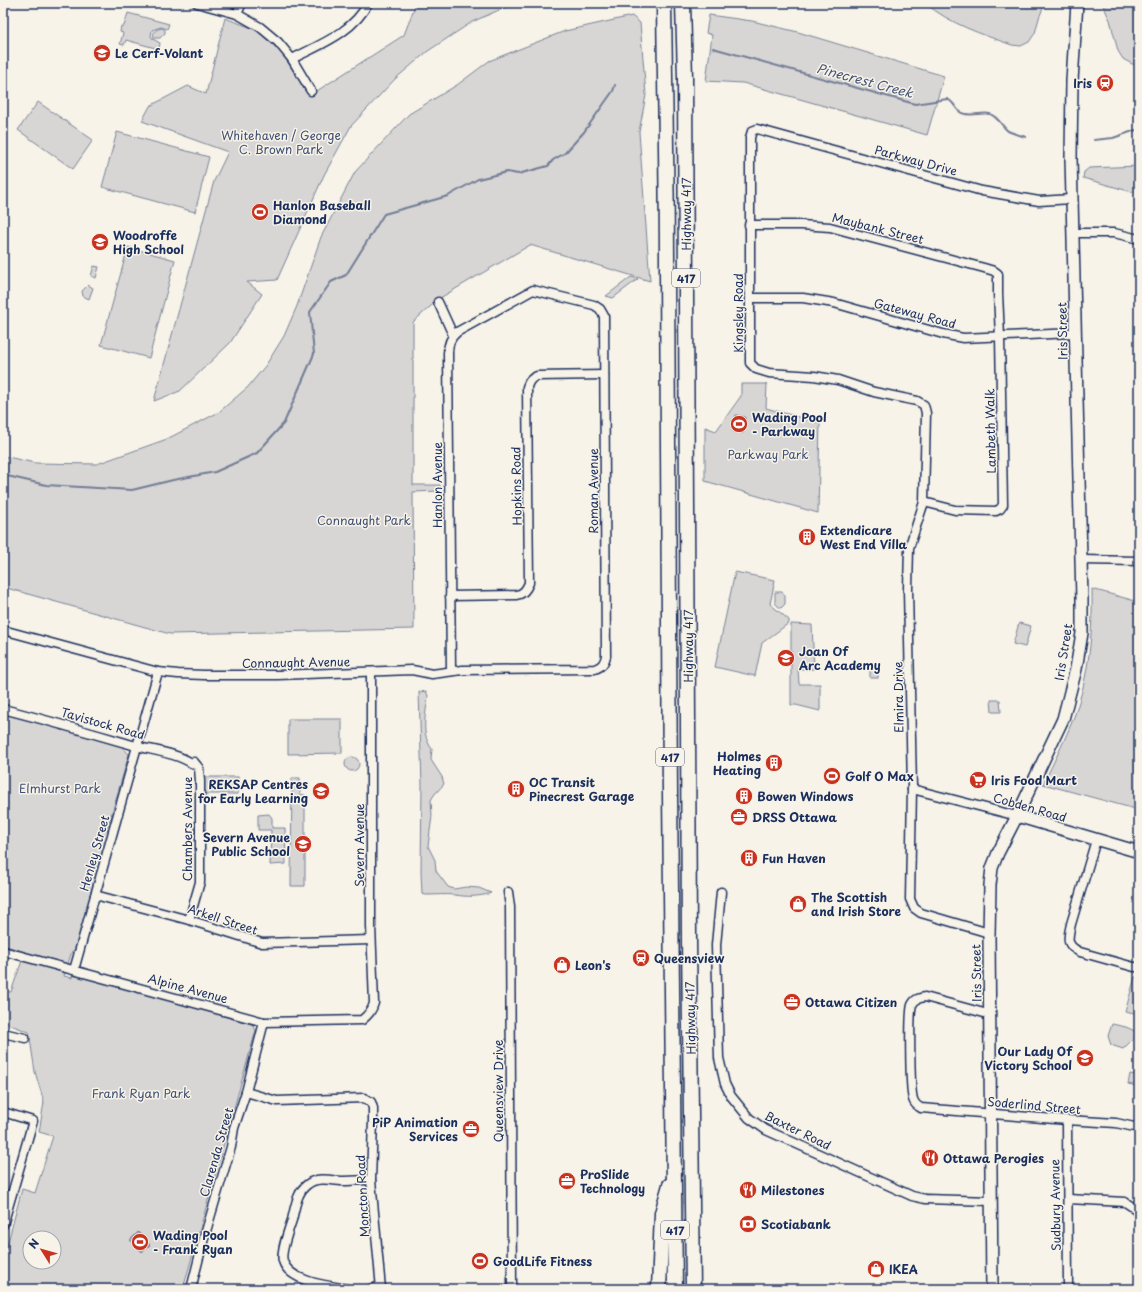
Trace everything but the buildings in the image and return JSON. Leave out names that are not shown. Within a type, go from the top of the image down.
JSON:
[{"type":"highway","name":"417","points":[[664,3],[675,1289]]},
{"type":"highway","points":[[682,3],[686,18]]},
{"type":"highway","points":[[686,18],[690,3]]},
{"type":"highway","name":"Highway 417","points":[[686,18],[689,939],[693,1289]]},
{"type":"highway","points":[[659,1289],[662,1213],[674,1172]]},
{"type":"highway","points":[[693,1201],[696,1223],[700,1289]]},
{"type":"street","points":[[196,3],[237,14],[260,27],[278,42],[292,60],[311,90]]},
{"type":"street","points":[[237,14],[242,3]]},
{"type":"street","points":[[292,60],[344,31],[364,12],[368,3]]},
{"type":"street","name":"Iris Street","points":[[992,1289],[989,933],[990,885],[992,868],[1063,719],[1076,669],[1082,633],[1074,333],[1071,110],[1078,3]]},
{"type":"street","name":"Parkway Drive","points":[[755,130],[776,134],[982,191],[1039,201],[1072,199]]},
{"type":"street","name":"Kingsley Road","points":[[755,130],[752,132],[750,138],[750,363],[756,369],[769,373],[814,376],[838,380],[874,392],[917,401],[925,407]]},
{"type":"street","name":"Maybank Street","points":[[750,225],[801,225],[830,227],[984,268],[998,274]]},
{"type":"street","points":[[1073,233],[1114,233],[1139,239]]},
{"type":"street","name":"Lambeth Walk","points":[[924,502],[955,510],[996,511],[1003,505],[998,274]]},
{"type":"street","name":"Roman Avenue","points":[[453,335],[534,290],[594,305],[600,309],[604,316],[606,656],[605,662],[601,667],[595,669]]},
{"type":"street","name":"Gateway Road","points":[[750,298],[803,298],[834,303],[943,334],[963,338],[1074,333]]},
{"type":"street","points":[[438,302],[453,335]]},
{"type":"street","name":"Hanlon Avenue","points":[[451,671],[448,345],[453,335]]},
{"type":"street","name":"Hopkins Road","points":[[450,596],[516,595],[520,594],[527,588],[529,583],[528,383],[537,376],[604,375]]},
{"type":"street","name":"Elmira Drive","points":[[925,407],[926,461],[924,502],[909,548],[908,589],[912,789],[910,899],[914,908],[921,913],[989,933]]},
{"type":"street","points":[[1081,560],[1139,561]]},
{"type":"street","name":"Connaught Avenue","points":[[3,630],[158,672],[198,675],[256,676],[412,670],[432,674],[462,670],[595,669]]},
{"type":"street","name":"Henley Street","points":[[74,970],[158,672]]},
{"type":"street","name":"Severn Avenue","points":[[368,1015],[374,1003],[371,940],[371,672]]},
{"type":"street","name":"Tavistock Road","points":[[3,709],[66,725],[136,746],[184,757],[193,764],[194,762]]},
{"type":"street","name":"Chambers Avenue","points":[[190,920],[200,882],[200,780],[198,768],[194,762]]},
{"type":"street","name":"Cobden Road","points":[[912,789],[1017,816],[1139,852]]},
{"type":"street","points":[[1096,840],[1071,924],[1068,936],[1069,944],[1080,952],[1134,967],[1139,967]]},
{"type":"street","name":"Queensview Drive","points":[[508,892],[510,914],[512,1289]]},
{"type":"street","name":"Baxter Road","points":[[721,892],[716,945],[719,1058],[725,1084],[731,1096],[741,1109],[749,1118],[766,1130],[912,1196],[925,1199],[991,1201]]},
{"type":"street","name":"Arkell Street","points":[[95,895],[190,920],[262,944],[371,940]]},
{"type":"street","name":"Alpine Avenue","points":[[3,951],[264,1022],[362,1020],[368,1015]]},
{"type":"street","name":"Soderlind Street","points":[[990,1013],[984,1013],[925,997],[917,999],[912,1005],[911,1084],[913,1099],[916,1105],[926,1108],[1116,1123],[1139,1128]]},
{"type":"street","name":"Clarenda Street","points":[[191,1289],[264,1022]]},
{"type":"street","points":[[3,1033],[25,1038]]},
{"type":"street","name":"Moncton Road","points":[[246,1092],[277,1101],[364,1098],[371,1102],[373,1121],[371,1180],[381,1288]]},
{"type":"street","points":[[3,1112],[33,1121],[7,1195],[3,1226]]},
{"type":"street","name":"Sudbury Avenue","points":[[1067,1120],[1068,1289]]},
{"type":"street","points":[[348,1289],[326,1286],[300,1278],[290,1273],[283,1261],[284,1246],[298,1195],[308,1184],[322,1179],[341,1181],[371,1180]]},
{"type":"street","points":[[1068,1199],[1125,1202],[1137,1210],[1139,1216]]},
{"type":"street","points":[[370,1289],[381,1288]]},
{"type":"green space","name":"Whitehaven / George C. Brown Park","points":[[416,3],[515,3],[472,22],[428,51],[395,79],[351,126],[324,175],[277,280],[247,282],[262,294],[230,343],[180,391],[154,401],[214,181],[228,152],[142,121],[150,106],[188,86],[206,94],[225,18],[257,30],[282,53],[309,96],[404,35]]},
{"type":"green space","points":[[925,3],[1045,3],[1035,33],[1029,42],[1021,46],[1012,45],[966,28],[945,17]]},
{"type":"green space","points":[[1102,3],[1139,3],[1139,65],[1132,64],[1123,59],[1118,51],[1110,20]]},
{"type":"green space","points":[[128,13],[169,24],[167,29],[161,27],[152,30],[151,36],[160,43],[159,49],[126,40],[124,45],[120,44],[123,33],[120,32],[121,26],[124,26]]},
{"type":"green space","points":[[709,15],[752,21],[798,32],[944,76],[927,135],[743,83],[706,81],[712,35],[706,33]]},
{"type":"green space","name":"Connaught Park","points":[[632,16],[640,23],[646,95],[639,132],[650,281],[530,245],[440,298],[413,322],[413,485],[440,485],[440,491],[413,492],[414,629],[170,634],[3,587],[3,456],[35,463],[97,464],[167,439],[219,412],[248,387],[266,365],[284,336],[297,306],[321,237],[355,172],[409,114],[457,85],[489,61],[565,31]]},
{"type":"green space","points":[[162,28],[165,30],[165,33],[160,38],[154,38],[155,31]]},
{"type":"green space","points":[[38,102],[93,140],[73,169],[18,130]]},
{"type":"green space","points":[[117,132],[209,157],[195,212],[102,187]]},
{"type":"green space","points":[[1139,166],[1139,194],[1083,178],[1084,172],[1089,168]]},
{"type":"green space","points":[[128,247],[175,260],[149,358],[101,345]]},
{"type":"green space","points":[[94,266],[99,267],[96,278],[91,276]]},
{"type":"green space","points":[[631,277],[638,279],[613,298],[606,296]]},
{"type":"green space","points":[[88,285],[93,288],[89,299],[83,296],[82,291]]},
{"type":"green space","name":"Parkway Park","points":[[741,384],[767,384],[766,408],[820,423],[818,513],[705,481],[705,427],[716,431],[741,396]]},
{"type":"green space","points":[[735,572],[775,580],[770,604],[789,620],[789,623],[762,643],[755,676],[715,667]]},
{"type":"green space","points":[[1092,589],[1139,602],[1139,810],[1043,784],[1071,726],[1079,702],[1087,670],[1091,638]]},
{"type":"green space","points":[[775,592],[782,592],[785,596],[785,604],[781,608],[775,603]]},
{"type":"green space","points":[[1019,623],[1031,626],[1025,647],[1013,644]]},
{"type":"green space","points":[[791,624],[812,625],[814,669],[798,669],[799,684],[820,684],[820,711],[791,705]]},
{"type":"green space","points":[[870,668],[878,668],[878,678],[870,678]]},
{"type":"green space","points":[[426,691],[428,696],[425,716],[426,736],[432,749],[431,760],[442,777],[444,784],[431,800],[432,816],[428,846],[435,860],[436,871],[448,887],[454,889],[466,887],[479,888],[491,893],[473,896],[422,894],[422,785],[419,692]]},
{"type":"green space","points":[[991,700],[1000,700],[1001,712],[992,712]]},
{"type":"green space","name":"Frank Ryan Park","points":[[3,714],[122,747],[129,754],[107,830],[109,832],[76,950],[72,951],[64,976],[72,978],[73,974],[76,974],[252,1024],[256,1030],[183,1289],[3,1289],[3,1261],[22,1189],[35,1193],[53,1136],[39,1132],[44,1102],[35,1072],[29,1032],[3,1022],[3,991],[11,992],[25,952],[3,945]]},
{"type":"green space","points":[[288,719],[342,719],[342,753],[288,754]]},
{"type":"green space","points":[[352,757],[357,759],[359,764],[357,769],[352,771],[347,769],[345,764],[347,759]]},
{"type":"green space","points":[[204,777],[238,777],[238,794],[204,794]]},
{"type":"green space","points":[[292,778],[300,778],[300,794],[305,795],[305,886],[291,886]]},
{"type":"green space","points":[[269,814],[272,818],[272,828],[285,828],[286,864],[270,865],[271,830],[258,830],[258,815]]},
{"type":"green space","points":[[1135,977],[1139,977],[1139,1015],[1125,1012]]},
{"type":"green space","points":[[1112,1024],[1126,1027],[1139,1033],[1123,1049],[1111,1045],[1108,1036]]},
{"type":"green space","points":[[1130,1074],[1139,1076],[1137,1086],[1128,1084]]},
{"type":"shaded area","name":"Wading Pool - Parkway","points":[[736,415],[745,417],[743,433],[733,431]]},
{"type":"shaded area","name":"Wading Pool - Frank Ryan","points":[[138,1232],[150,1245],[142,1252],[130,1240]]},
{"type":"waterway","name":"Pinecrest Creek","points":[[713,48],[915,104],[947,99],[962,113],[969,115],[990,114],[995,117],[1008,131],[1026,137]]},
{"type":"waterway","name":"Pinecrest Creek","points":[[3,475],[46,485],[132,490],[215,472],[257,453],[284,423],[314,354],[310,312],[331,282],[346,275],[384,214],[448,196],[478,179],[507,172],[518,174],[548,166],[553,160],[565,153],[584,132],[613,91],[615,85]]},
{"type":"waterway","name":"Pinecrest Creek","points":[[1094,140],[1113,138],[1139,129]]},
{"type":"place","name":"Le Cerf-Volant","points":[[102,53]]},
{"type":"place","name":"Iris","points":[[1105,83]]},
{"type":"place","name":"Hanlon Baseball Diamond","points":[[260,212]]},
{"type":"place","name":"Woodroffe High School","points":[[100,242]]},
{"type":"place","name":"Wading Pool - Parkway","points":[[739,424]]},
{"type":"place","name":"Extendicare West End Villa","points":[[807,537]]},
{"type":"place","name":"Joan Of Arc Academy","points":[[786,658]]},
{"type":"place","name":"Holmes Heating","points":[[774,763]]},
{"type":"place","name":"Golf O Max","points":[[832,776]]},
{"type":"place","name":"Iris Food Mart","points":[[978,780]]},
{"type":"place","name":"OC Transit Pinecrest Garage","points":[[516,789]]},
{"type":"place","name":"REKSAP Centres for Early Learning","points":[[321,791]]},
{"type":"place","name":"Bowen Windows","points":[[744,796]]},
{"type":"place","name":"DRSS Ottawa","points":[[739,817]]},
{"type":"place","name":"Severn Avenue Public School","points":[[303,844]]},
{"type":"place","name":"Fun Haven","points":[[749,858]]},
{"type":"place","name":"The Scottish and Irish Store","points":[[798,904]]},
{"type":"place","name":"Queensview","points":[[641,958]]},
{"type":"place","name":"Leon's","points":[[562,965]]},
{"type":"place","name":"Ottawa Citizen","points":[[792,1002]]},
{"type":"place","name":"Our Lady Of Victory School","points":[[1085,1058]]},
{"type":"place","name":"PiP Animation Services","points":[[471,1129]]},
{"type":"place","name":"Ottawa Perogies","points":[[930,1158]]},
{"type":"place","name":"ProSlide Technology","points":[[567,1181]]},
{"type":"place","name":"Milestones","points":[[748,1190]]},
{"type":"place","name":"Scotiabank","points":[[748,1224]]},
{"type":"place","name":"Wading Pool - Frank Ryan","points":[[140,1242]]},
{"type":"place","name":"GoodLife Fitness","points":[[480,1261]]},
{"type":"place","name":"IKEA","points":[[876,1269]]},
{"type":"park label","name":"Elmhurst Park","points":[[60,788]]}]
